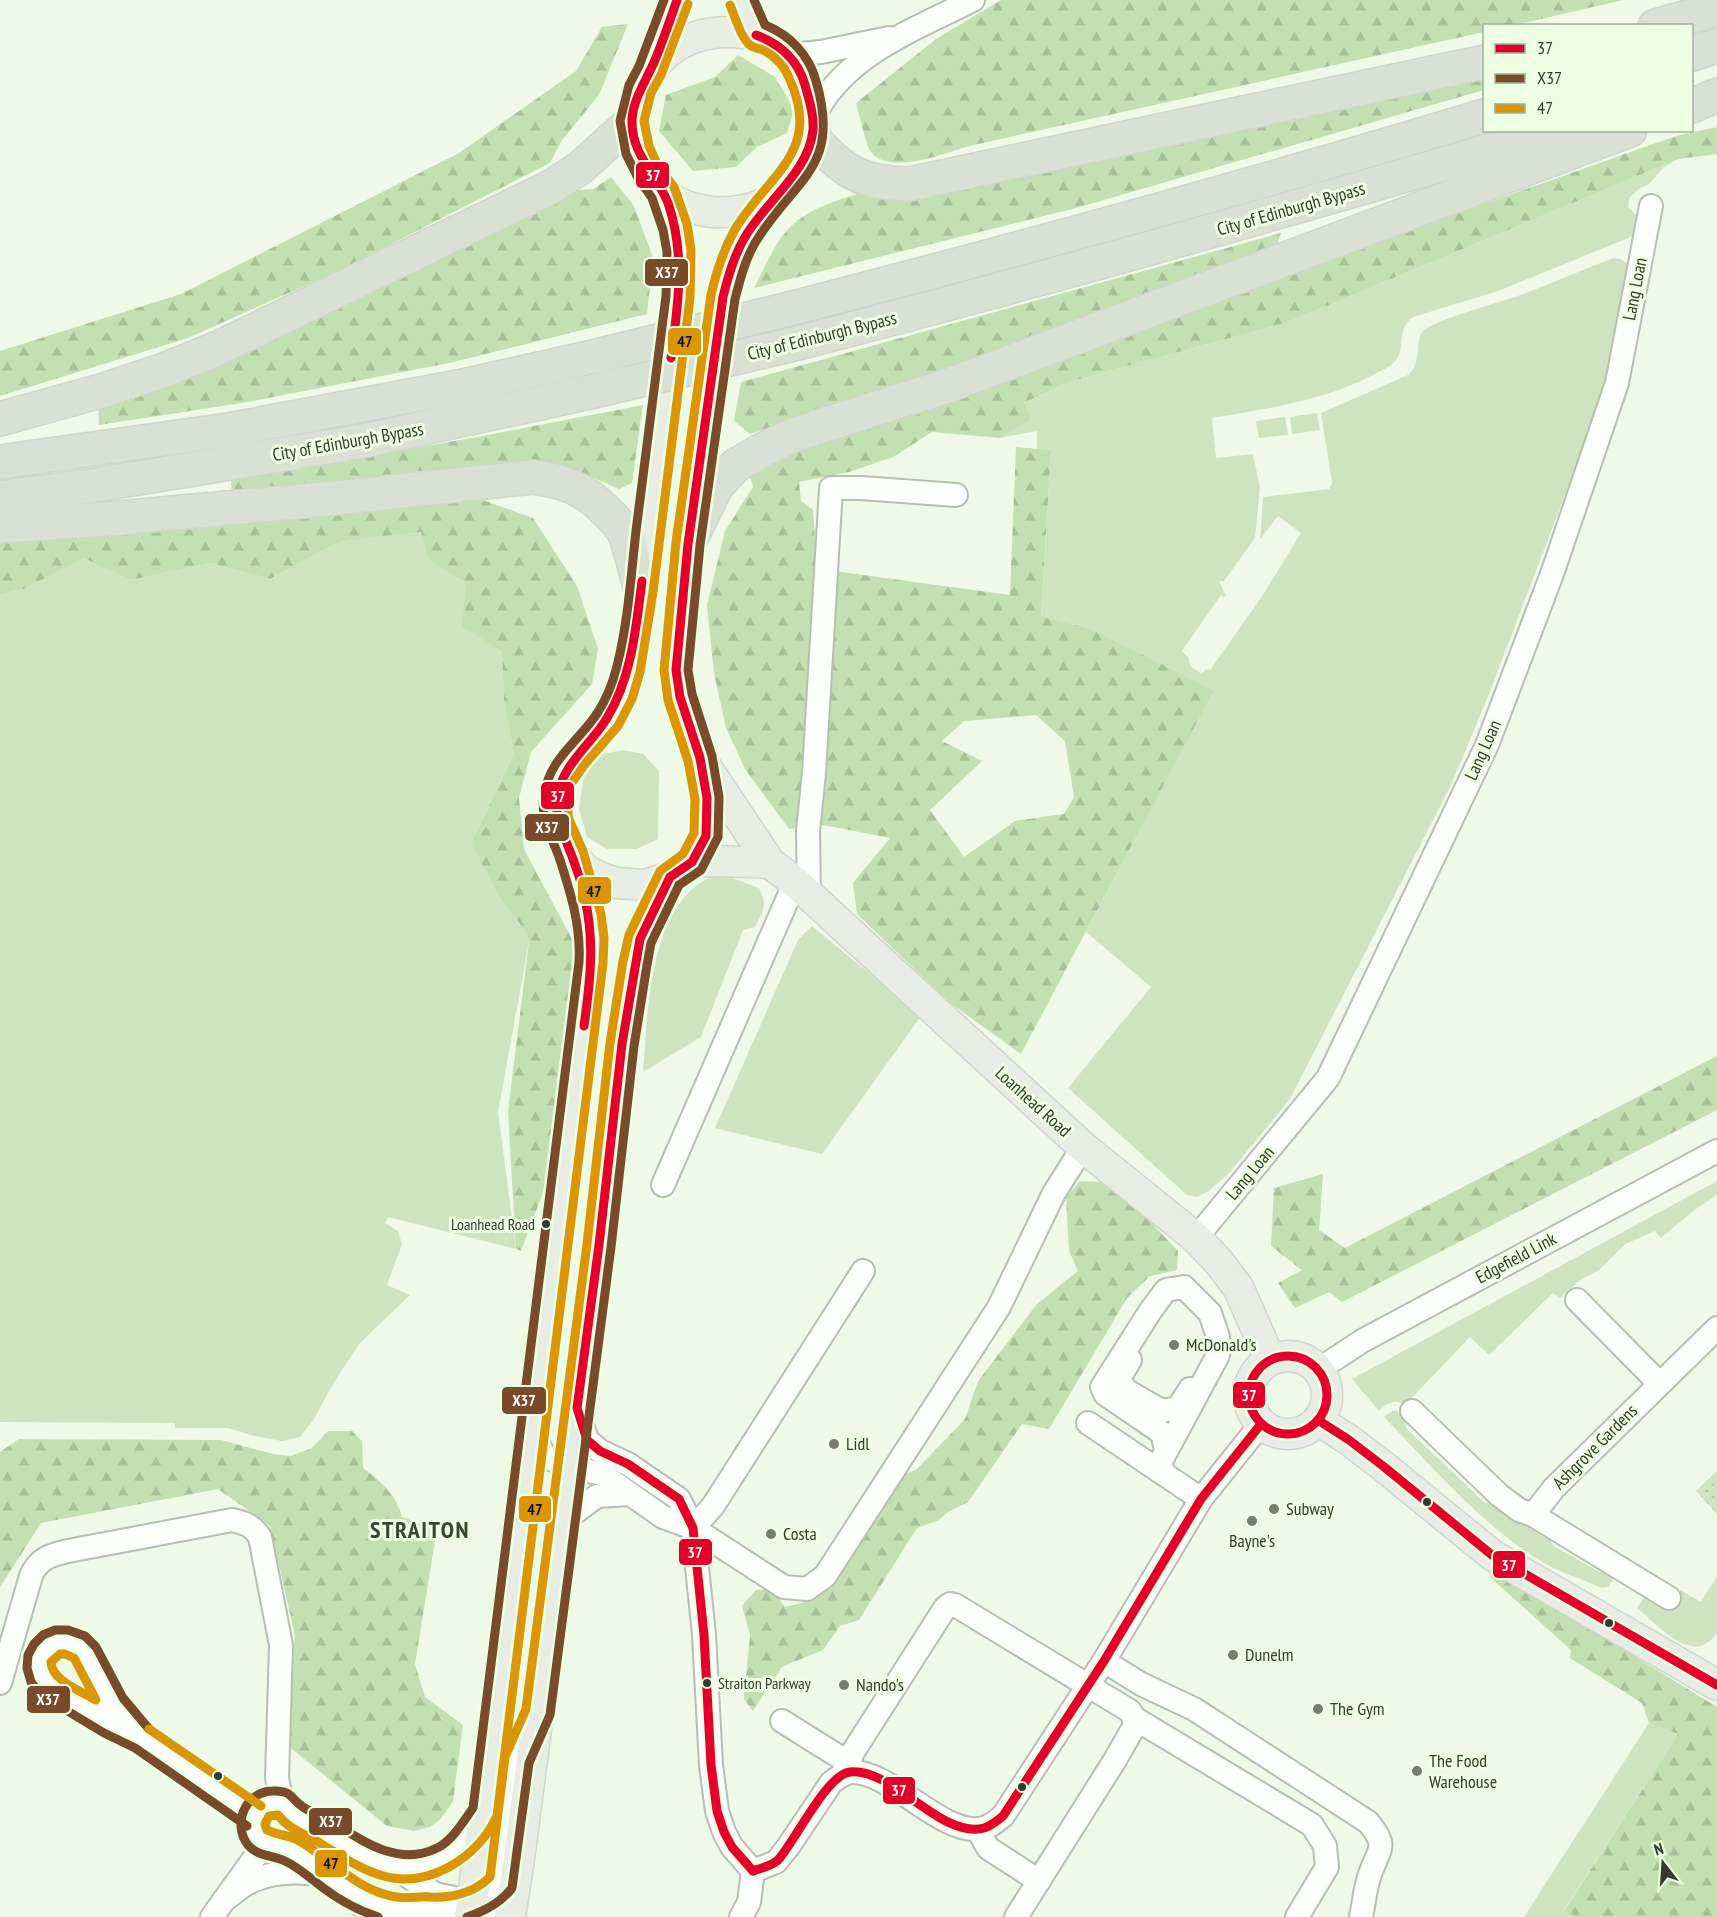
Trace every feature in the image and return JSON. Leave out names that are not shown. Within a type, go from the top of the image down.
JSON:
[{"type":"highway","points":[[1662,24],[1717,9]]},
{"type":"highway","points":[[1693,54],[1717,46]]},
{"type":"highway","points":[[813,127],[828,156],[862,178],[882,183],[909,184],[1483,62]]},
{"type":"highway","points":[[1693,92],[1717,84]]},
{"type":"highway","points":[[1693,105],[1717,95]]},
{"type":"highway","name":"City of Edinburgh Bypass","points":[[0,462],[228,430],[458,387],[597,356],[969,262],[1272,180],[1483,117]]},
{"type":"highway","points":[[0,419],[104,390],[164,370],[269,324],[559,182],[580,168],[632,120]]},
{"type":"highway","name":"City of Edinburgh Bypass","points":[[0,498],[96,485],[363,441],[586,393],[790,345],[954,303],[1141,251],[1553,132]]},
{"type":"highway","points":[[688,544],[716,487],[735,466],[796,434],[947,386],[1625,132]]},
{"type":"highway","points":[[0,526],[315,500],[504,478],[552,479],[576,487],[594,499],[613,517],[625,535],[641,591]]},
{"type":"main road","points":[[478,1912],[485,1813],[591,963],[592,939],[589,916],[571,854],[556,819],[556,798],[561,779],[575,757],[607,720],[621,694],[628,668],[641,591],[679,288],[679,251],[675,227],[663,192],[641,161],[637,150],[632,120],[640,89],[668,27],[676,0]]},
{"type":"main road","points":[[741,0],[756,35]]},
{"type":"main road","points":[[510,1917],[562,1522],[573,1458],[577,1408],[599,1245],[622,1044],[635,963],[640,939],[681,869],[706,836],[707,798],[700,758],[680,698],[676,670],[688,544],[723,297],[729,273],[744,237],[771,199],[795,175],[807,153],[813,127],[802,76],[790,56],[777,44],[756,35],[717,32],[693,37],[673,48],[650,71]]},
{"type":"main road","points":[[663,192],[677,202],[714,212],[738,211],[759,206],[771,199]]},
{"type":"main road","name":"Loanhead Road","points":[[700,758],[770,863],[802,888],[1083,1148],[1196,1238],[1219,1262],[1239,1289],[1270,1359]]},
{"type":"main road","points":[[571,854],[586,870],[617,883],[645,885],[681,869],[719,861],[770,863]]},
{"type":"main road","points":[[1296,1356],[1308,1361],[1318,1370],[1325,1382],[1328,1395],[1325,1408],[1318,1420],[1310,1427],[1290,1434],[1280,1433],[1261,1424],[1251,1408],[1249,1389],[1253,1377],[1270,1359],[1296,1356]]},
{"type":"main road","points":[[1318,1420],[1383,1466],[1491,1555],[1715,1677]]},
{"type":"street","points":[[813,127],[825,96],[848,72],[896,37],[974,0]]},
{"type":"street","points":[[790,56],[896,37]]},
{"type":"street","name":"Lang Loan","points":[[1196,1238],[1328,1078],[1487,745],[1552,574],[1617,383],[1651,206]]},
{"type":"street","points":[[663,1185],[802,888],[814,773],[831,488],[956,495]]},
{"type":"street","points":[[499,1707],[519,1661],[542,1473],[546,1464],[573,1458],[616,1483],[663,1517],[693,1528],[784,1587],[807,1589],[825,1576],[999,1306],[1054,1193],[1083,1148]]},
{"type":"street","name":"Edgefield Link","points":[[1318,1370],[1362,1341],[1717,1151]]},
{"type":"street","points":[[693,1528],[713,1506],[862,1271]]},
{"type":"street","points":[[1164,1474],[1160,1463],[1218,1355],[1218,1337],[1210,1313],[1184,1287],[1166,1290],[1102,1387],[1105,1394],[1162,1432],[1166,1450]]},
{"type":"street","points":[[1577,1300],[1659,1383]]},
{"type":"street","points":[[1151,1310],[1152,1323],[1118,1380],[1127,1391],[1162,1411],[1178,1408],[1193,1383],[1215,1361]]},
{"type":"street","name":"Ashgrove Gardens","points":[[1533,1515],[1554,1488],[1717,1328]]},
{"type":"street","points":[[1413,1411],[1499,1495],[1520,1510],[1533,1515],[1668,1598]]},
{"type":"street","points":[[1088,1423],[1201,1499]]},
{"type":"street","points":[[782,1721],[849,1768],[889,1786],[946,1820],[978,1830],[992,1825],[1010,1807],[1104,1661],[1201,1499],[1261,1424]]},
{"type":"street","points":[[532,1432],[544,1456],[628,1464],[679,1499],[693,1528],[704,1635],[711,1765],[717,1811],[732,1847],[753,1871],[749,1902],[741,1917]]},
{"type":"street","points":[[562,1522],[597,1496],[629,1494]]},
{"type":"street","points":[[0,1683],[30,1576],[43,1558],[77,1549],[232,1520],[243,1522],[254,1528],[260,1537],[281,1645],[277,1778],[294,1832],[290,1838],[272,1843],[218,1908]]},
{"type":"street","points":[[753,1871],[776,1862],[831,1783],[849,1768],[853,1752],[864,1734],[945,1608],[950,1604],[1130,1711],[1134,1718],[1135,1725],[1115,1760],[1016,1917]]},
{"type":"street","points":[[141,1738],[118,1714],[104,1692],[85,1653],[76,1644],[64,1642],[54,1644],[44,1650],[38,1658],[37,1668],[41,1678],[49,1686],[110,1723],[141,1738],[254,1816]]},
{"type":"street","points":[[1104,1661],[1141,1684],[1194,1709],[1368,1822],[1379,1836],[1381,1851],[1370,1874],[1361,1917]]},
{"type":"street","points":[[478,1912],[501,1883],[517,1760],[538,1712]]},
{"type":"street","points":[[1134,1718],[1312,1825],[1325,1846],[1327,1866],[1297,1917]]},
{"type":"street","points":[[276,1802],[363,1854],[392,1866],[435,1894],[478,1912],[419,1908],[408,1914],[366,1900],[324,1875],[292,1851],[257,1836],[254,1830],[254,1816],[263,1806],[276,1802]]},
{"type":"street","points":[[392,1866],[433,1862],[443,1858],[464,1841],[485,1813]]},
{"type":"street","points":[[978,1830],[988,1848],[1039,1881]]},
{"type":"street","points":[[218,1908],[248,1883],[272,1875],[291,1872],[324,1875]]},
{"type":"green space","points":[[1001,0],[1623,0],[1519,24],[1483,24],[1483,32],[969,146],[918,161],[891,162],[879,159],[869,149],[856,103],[936,39]]},
{"type":"green space","points":[[628,24],[599,95],[562,140],[550,163],[342,269],[188,338],[0,396],[0,351],[181,294],[459,153],[576,71],[602,27]]},
{"type":"green space","points":[[738,55],[775,77],[794,109],[787,133],[757,147],[736,167],[693,171],[659,131],[666,95],[715,77]]},
{"type":"green space","points":[[1483,72],[1483,90],[1076,208],[754,288],[784,234],[802,217],[847,197],[871,190]]},
{"type":"green space","points":[[1717,127],[1717,154],[1678,159],[1288,322],[1069,382],[1024,403],[1032,419],[1000,438],[932,432],[893,457],[849,472],[799,482],[801,501],[813,510],[817,566],[841,572],[1010,595],[1016,447],[1051,450],[1041,617],[1089,628],[1214,690],[1021,1054],[949,1002],[857,914],[853,883],[890,838],[823,825],[789,829],[745,769],[726,728],[714,673],[707,605],[725,531],[753,487],[749,474],[803,445],[1676,136]],"holes":[[[1036,715],[1065,741],[1074,797],[1064,814],[1015,821],[964,857],[930,810],[982,761],[942,741],[964,721]]]},
{"type":"green space","points":[[1678,159],[1664,167],[1649,184],[1629,198],[1628,207],[1640,218],[1638,234],[1498,291],[1413,317],[1404,329],[1401,348],[1396,360],[1387,368],[1352,385],[1293,403],[1212,418],[1216,458],[1253,454],[1260,488],[1255,538],[1224,581],[1219,581],[1226,596],[1221,595],[1182,651],[1189,659],[1190,666],[1202,674],[1206,669],[1210,670],[1261,598],[1301,533],[1278,516],[1260,539],[1263,497],[1329,489],[1332,483],[1321,413],[1408,375],[1416,363],[1421,334],[1431,326],[1515,297],[1613,258],[1624,261],[1630,270],[1605,390],[1489,694],[1451,785],[1290,1099],[1230,1172],[1210,1190],[1197,1197],[1187,1195],[1068,1088],[1151,987],[1086,932],[1213,690],[1089,628],[1041,618],[1051,450],[1037,449],[1037,431],[1000,438],[1032,419],[1023,404],[1069,382],[1288,322]]},
{"type":"green space","points":[[611,177],[634,206],[653,258],[647,314],[449,363],[248,402],[99,425],[98,401],[203,368],[579,190],[593,189]]},
{"type":"green space","points":[[1281,233],[1277,244],[1004,348],[750,434],[734,421],[741,382]]},
{"type":"green space","points":[[643,405],[632,483],[619,489],[568,467],[531,463],[232,496],[231,480]]},
{"type":"green space","points":[[1317,413],[1320,430],[1292,434],[1290,417]]},
{"type":"green space","points":[[1285,417],[1288,435],[1259,438],[1256,421]]},
{"type":"green space","points":[[477,498],[533,518],[577,586],[598,649],[592,684],[531,752],[519,798],[524,849],[574,943],[576,969],[545,1187],[521,1251],[516,1249],[508,1111],[529,942],[526,932],[499,897],[471,843],[514,754],[504,702],[502,652],[462,626],[466,583],[429,560],[421,532],[338,542],[270,579],[210,563],[131,580],[84,558],[24,589],[0,594],[0,538]]},
{"type":"green space","points":[[422,532],[430,560],[466,583],[463,626],[502,652],[504,702],[514,754],[471,843],[499,897],[526,932],[529,942],[498,1112],[516,1249],[388,1217],[385,1223],[398,1231],[402,1244],[387,1285],[410,1295],[359,1344],[334,1382],[314,1419],[300,1437],[282,1441],[228,1428],[175,1428],[175,1423],[0,1422],[0,594],[24,589],[84,557],[131,580],[210,563],[270,579],[338,542]]},
{"type":"green space","points":[[623,750],[643,754],[659,771],[658,839],[637,849],[607,849],[587,837],[579,809],[584,775],[603,754]]},
{"type":"green space","points":[[710,877],[732,878],[759,888],[764,904],[762,912],[755,927],[743,930],[701,1037],[643,1072],[649,1001],[658,951],[677,907],[691,890]]},
{"type":"green space","points":[[812,926],[921,1016],[822,1154],[715,1128],[798,940]]},
{"type":"green space","points":[[1717,1056],[1717,1110],[1342,1302],[1329,1292],[1295,1308],[1278,1283],[1302,1270],[1271,1246],[1274,1188],[1323,1174],[1319,1230],[1345,1248]]},
{"type":"green space","points":[[1080,1181],[1100,1182],[1143,1214],[1178,1251],[1177,1270],[1150,1276],[1127,1298],[1049,1429],[1022,1424],[968,1502],[948,1512],[939,1520],[917,1528],[859,1620],[840,1626],[823,1650],[782,1667],[753,1711],[744,1699],[750,1635],[742,1606],[756,1590],[772,1589],[785,1607],[809,1601],[836,1582],[901,1476],[917,1469],[965,1419],[978,1381],[1037,1304],[1078,1271],[1069,1251],[1066,1197]]},
{"type":"green space","points":[[1717,1181],[1717,1195],[1693,1211],[1661,1238],[1655,1231],[1625,1244],[1599,1270],[1580,1280],[1560,1298],[1553,1293],[1489,1355],[1470,1337],[1405,1405],[1391,1402],[1379,1411],[1352,1379]]},
{"type":"green space","points":[[1396,1410],[1406,1419],[1406,1428],[1485,1503],[1493,1502],[1519,1522],[1550,1538],[1552,1545],[1600,1572],[1608,1571],[1616,1575],[1608,1587],[1602,1588],[1546,1564],[1497,1529],[1458,1494],[1384,1417]]},
{"type":"green space","points":[[328,1431],[352,1431],[362,1441],[363,1468],[387,1489],[400,1509],[402,1517],[437,1529],[415,1664],[425,1697],[463,1725],[453,1801],[441,1819],[430,1827],[414,1831],[387,1826],[287,1745],[295,1635],[270,1526],[218,1489],[41,1523],[0,1587],[0,1452],[19,1439],[221,1440],[273,1454],[291,1456],[312,1448]]},
{"type":"green space","points":[[1717,1471],[1717,1514],[1696,1491]]},
{"type":"green space","points":[[1492,1569],[1717,1707],[1717,1917],[1576,1917],[1564,1911],[1678,1734],[1649,1723],[1642,1703],[1570,1658],[1571,1650],[1490,1577]]},
{"type":"green space","points":[[1717,1576],[1717,1633],[1707,1643],[1689,1646],[1680,1642],[1637,1608],[1646,1594],[1668,1609],[1680,1590],[1701,1602]]},
{"type":"green space","points":[[1649,1723],[1678,1734],[1564,1910],[1576,1917],[1524,1917]]},
{"type":"green space","points":[[338,1894],[396,1917],[355,1917],[335,1901]]},
{"type":"transit line","name":"X37","points":[[378,1917],[328,1892],[290,1863],[252,1849],[243,1837],[241,1819],[246,1806],[255,1796],[268,1791],[280,1791],[291,1796],[306,1809],[379,1849],[408,1855],[437,1848],[448,1841],[473,1808],[579,962],[574,910],[560,860],[547,829],[543,805],[544,795],[552,770],[590,723],[607,696],[617,666],[627,616],[666,296],[667,252],[663,230],[652,198],[638,178],[626,154],[620,121],[629,85],[639,66],[664,0]]},
{"type":"transit line","name":"37","points":[[671,358],[679,280],[674,222],[668,203],[640,154],[632,120],[638,97],[658,53],[677,0]]},
{"type":"transit line","name":"X37","points":[[467,1917],[492,1906],[512,1888],[529,1763],[550,1715],[611,1247],[634,1046],[651,943],[679,885],[701,870],[718,837],[719,797],[712,756],[692,694],[688,670],[700,545],[735,299],[751,250],[770,221],[810,171],[818,154],[823,134],[822,111],[816,81],[809,63],[790,40],[765,25],[754,0]]},
{"type":"transit line","name":"47","points":[[688,4],[661,75],[651,93],[644,121],[649,146],[658,166],[674,187],[687,224],[691,250],[690,298],[653,592],[640,672],[632,699],[618,726],[571,784],[568,799],[568,817],[583,851],[601,914],[604,938],[603,963],[497,1816],[488,1831],[464,1858],[432,1874],[398,1879],[380,1875],[351,1862],[293,1828],[278,1815],[269,1816],[265,1824],[267,1830],[298,1840],[369,1888],[397,1897],[454,1895],[470,1891],[490,1877],[505,1757],[526,1709],[587,1244],[610,1043],[623,961],[629,935],[660,871],[683,854],[694,833],[695,799],[688,761],[668,700],[664,670],[676,542],[711,295],[726,246],[747,212],[786,162],[795,145],[800,127],[798,105],[785,71],[772,55],[748,44],[739,29],[730,5]]},
{"type":"transit line","name":"37","points":[[753,1871],[732,1847],[717,1811],[711,1765],[704,1635],[693,1528],[679,1499],[628,1464],[600,1451],[587,1440],[577,1408],[599,1245],[622,1044],[640,939],[670,877],[692,862],[706,836],[707,798],[700,758],[680,697],[676,670],[688,544],[723,297],[741,244],[804,160],[813,130],[810,102],[798,68],[780,48],[756,35]]},
{"type":"transit line","name":"37","points":[[584,1026],[591,947],[590,931],[580,879],[557,814],[557,798],[565,775],[607,718],[622,686],[632,651],[642,581]]},
{"type":"transit line","name":"37","points":[[1288,1356],[1303,1359],[1316,1367],[1324,1380],[1327,1395],[1324,1410],[1316,1423],[1303,1431],[1288,1434],[1273,1431],[1260,1423],[1252,1410],[1249,1395],[1252,1380],[1260,1367],[1273,1359],[1288,1356]]},
{"type":"transit line","name":"37","points":[[1318,1420],[1383,1466],[1492,1555],[1717,1685]]},
{"type":"transit line","name":"37","points":[[753,1871],[778,1860],[831,1784],[850,1772],[867,1774],[883,1781],[934,1814],[967,1829],[987,1827],[1003,1816],[1104,1661],[1201,1499],[1261,1424]]},
{"type":"transit line","name":"X37","points":[[149,1729],[123,1698],[96,1647],[85,1636],[68,1630],[55,1630],[43,1635],[34,1644],[28,1655],[27,1668],[31,1682],[41,1695],[104,1733],[135,1748],[247,1826]]},
{"type":"transit line","name":"47","points":[[60,1654],[74,1658],[96,1700],[68,1685],[56,1675],[51,1662],[60,1654]]},
{"type":"transit line","name":"47","points":[[149,1729],[261,1806]]},
{"type":"place","name":"Loanhead Road","points":[[546,1224]]},
{"type":"place","name":"McDonald's","points":[[1174,1345]]},
{"type":"place","name":"Lidl","points":[[834,1444]]},
{"type":"place","name":"Subway","points":[[1274,1509]]},
{"type":"place","name":"Bayne's","points":[[1252,1521]]},
{"type":"place","name":"Costa","points":[[771,1534]]},
{"type":"place","name":"Dunelm","points":[[1233,1655]]},
{"type":"place","name":"Straiton Parkway","points":[[707,1683]]},
{"type":"place","name":"Nando's","points":[[844,1685]]},
{"type":"place","name":"The Gym","points":[[1318,1709]]},
{"type":"place","name":"The Food Warehouse","points":[[1417,1771]]},
{"type":"district","name":"STRAITON","points":[[420,1530]]}]
